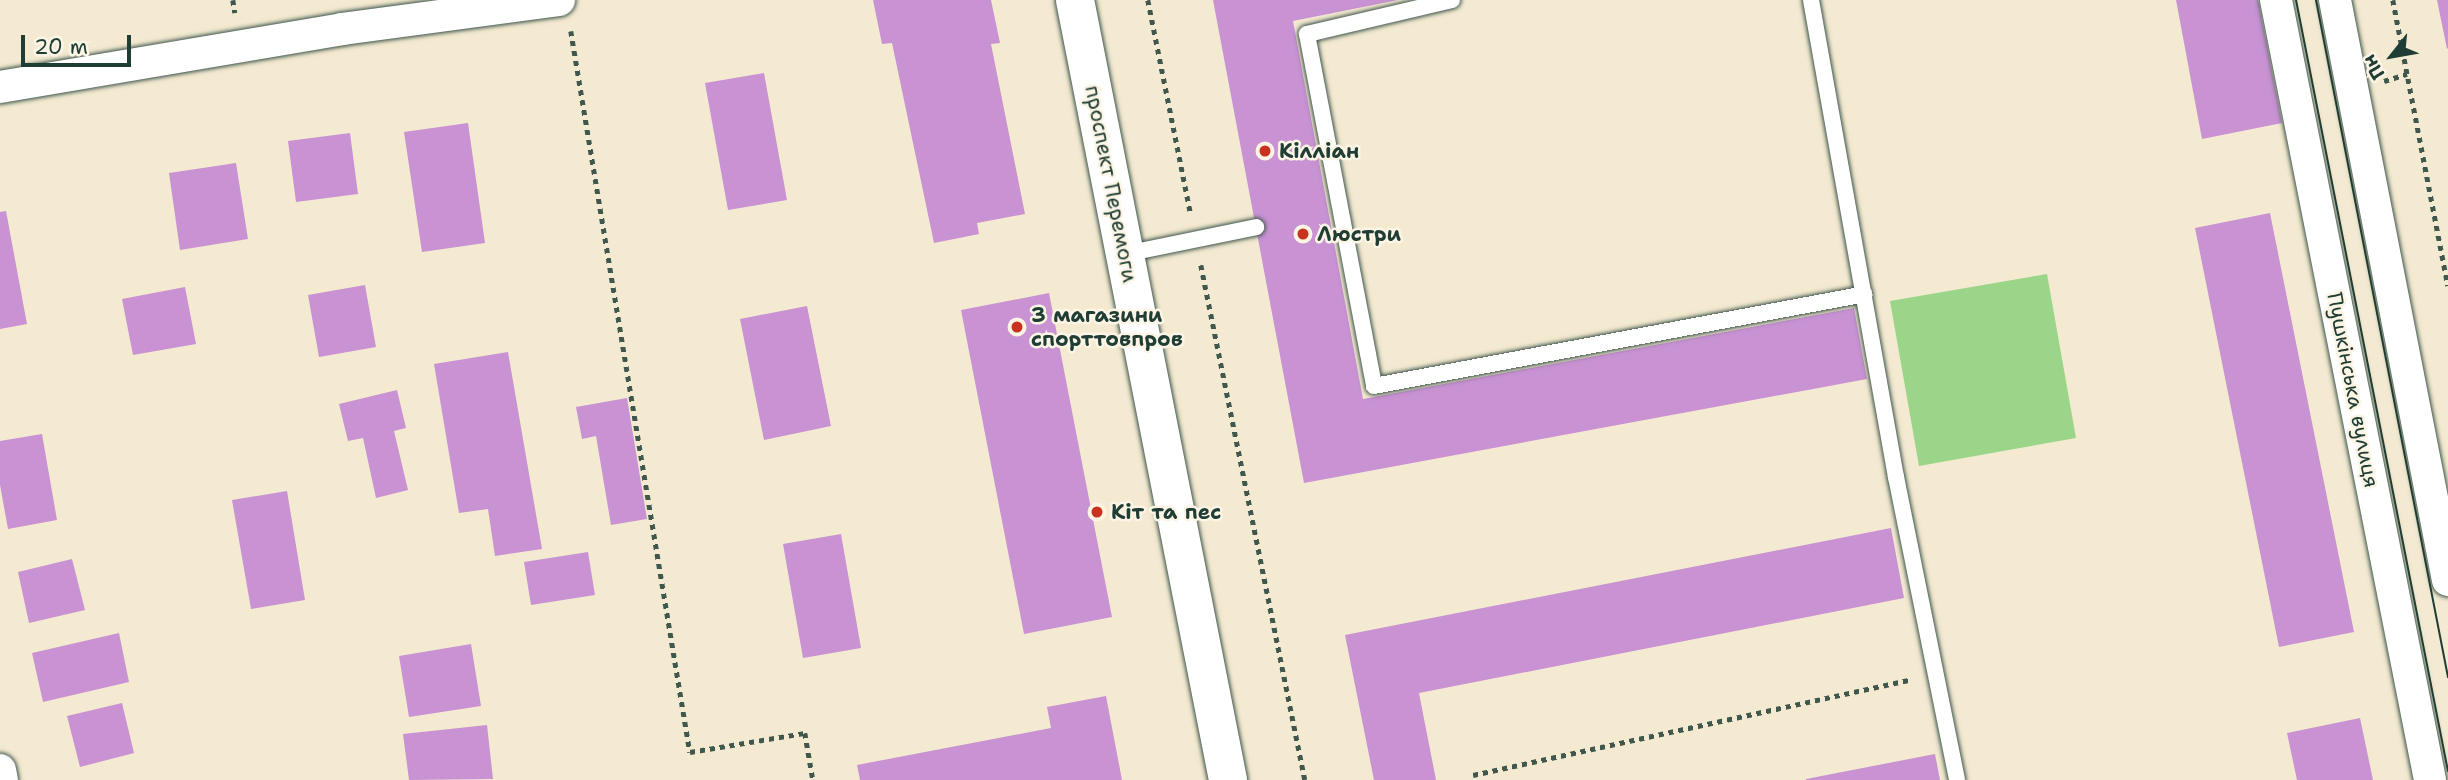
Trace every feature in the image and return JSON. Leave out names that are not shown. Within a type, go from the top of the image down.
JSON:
[{"type":"main road","name":"проспект Перемоги","points":[[1075,0],[1228,780]]},
{"type":"street","name":"Пушкінська вулиця","points":[[2276,0],[2430,780]]},
{"type":"street","points":[[2335,0],[2448,580]]},
{"type":"street","points":[[0,87],[342,29],[565,14]]},
{"type":"street","points":[[0,771],[2,780]]},
{"type":"lane","points":[[1452,0],[1307,34],[1335,213],[1374,386],[1864,294]]},
{"type":"lane","points":[[1811,0],[1957,780]]},
{"type":"lane","points":[[1125,254],[1256,227]]},
{"type":"path","points":[[1148,0],[1306,780]]},
{"type":"path","points":[[2393,0],[2448,286]]},
{"type":"path","points":[[565,14],[690,752],[805,733],[813,780]]},
{"type":"path","points":[[1473,775],[1936,675]]},
{"type":"green space","points":[[2047,274],[2076,438],[1919,466],[1890,301]]},
{"type":"building","points":[[873,0],[991,0],[1000,43],[991,44],[1025,214],[977,223],[979,234],[934,243],[892,43],[882,44]]},
{"type":"building","points":[[1213,0],[1398,0],[1293,21],[1363,399],[1854,308],[1867,379],[1304,483]]},
{"type":"building","points":[[2176,0],[2258,0],[2282,123],[2202,139]]},
{"type":"building","points":[[2437,0],[2448,0],[2447,49]]},
{"type":"building","points":[[764,73],[787,200],[728,210],[705,83]]},
{"type":"building","points":[[468,123],[485,243],[422,252],[404,132]]},
{"type":"building","points":[[350,133],[358,194],[296,202],[288,141]]},
{"type":"building","points":[[236,163],[248,239],[180,250],[169,173]]},
{"type":"building","points":[[6,211],[27,324],[0,329],[0,212]]},
{"type":"building","points":[[2270,213],[2354,632],[2279,647],[2195,228]]},
{"type":"building","points":[[365,285],[376,347],[319,357],[308,295]]},
{"type":"building","points":[[185,287],[196,344],[133,355],[122,299]]},
{"type":"building","points":[[1049,293],[1112,617],[1024,634],[961,310]]},
{"type":"building","points":[[807,306],[831,426],[764,440],[740,319]]},
{"type":"building","points":[[508,352],[542,549],[495,556],[488,509],[459,513],[434,364]]},
{"type":"building","points":[[397,390],[406,428],[394,431],[408,490],[376,498],[363,438],[348,441],[339,404]]},
{"type":"building","points":[[627,398],[647,519],[611,525],[596,436],[582,439],[576,407]]},
{"type":"building","points":[[42,434],[57,520],[8,529],[0,485],[0,441]]},
{"type":"building","points":[[287,491],[305,600],[251,609],[232,500]]},
{"type":"building","points":[[1891,528],[1904,598],[1419,693],[1436,780],[1374,780],[1345,635]]},
{"type":"building","points":[[841,534],[861,648],[803,658],[783,544]]},
{"type":"building","points":[[588,552],[595,595],[531,605],[524,562]]},
{"type":"building","points":[[72,559],[85,610],[29,623],[18,572]]},
{"type":"building","points":[[119,633],[129,682],[43,702],[32,653]]},
{"type":"building","points":[[471,644],[481,706],[409,717],[399,656]]},
{"type":"building","points":[[1106,696],[1122,780],[860,780],[857,765],[1051,728],[1047,707]]},
{"type":"building","points":[[122,703],[134,753],[80,767],[67,716]]},
{"type":"building","points":[[2360,718],[2373,780],[2297,780],[2287,733]]},
{"type":"building","points":[[487,725],[493,779],[409,780],[403,734]]},
{"type":"building","points":[[1935,754],[1940,780],[1806,780],[1806,779]]},
{"type":"tram line","points":[[2296,0],[2448,771]]},
{"type":"tram line","points":[[2316,0],[2448,677]]},
{"type":"place","name":"Кілліан","points":[[1265,151]]},
{"type":"place","name":"Люстри","points":[[1303,234]]},
{"type":"place","name":"3 магазини спорттовпров","points":[[1017,327]]},
{"type":"place","name":"Кіт та пес","points":[[1097,512]]}]
